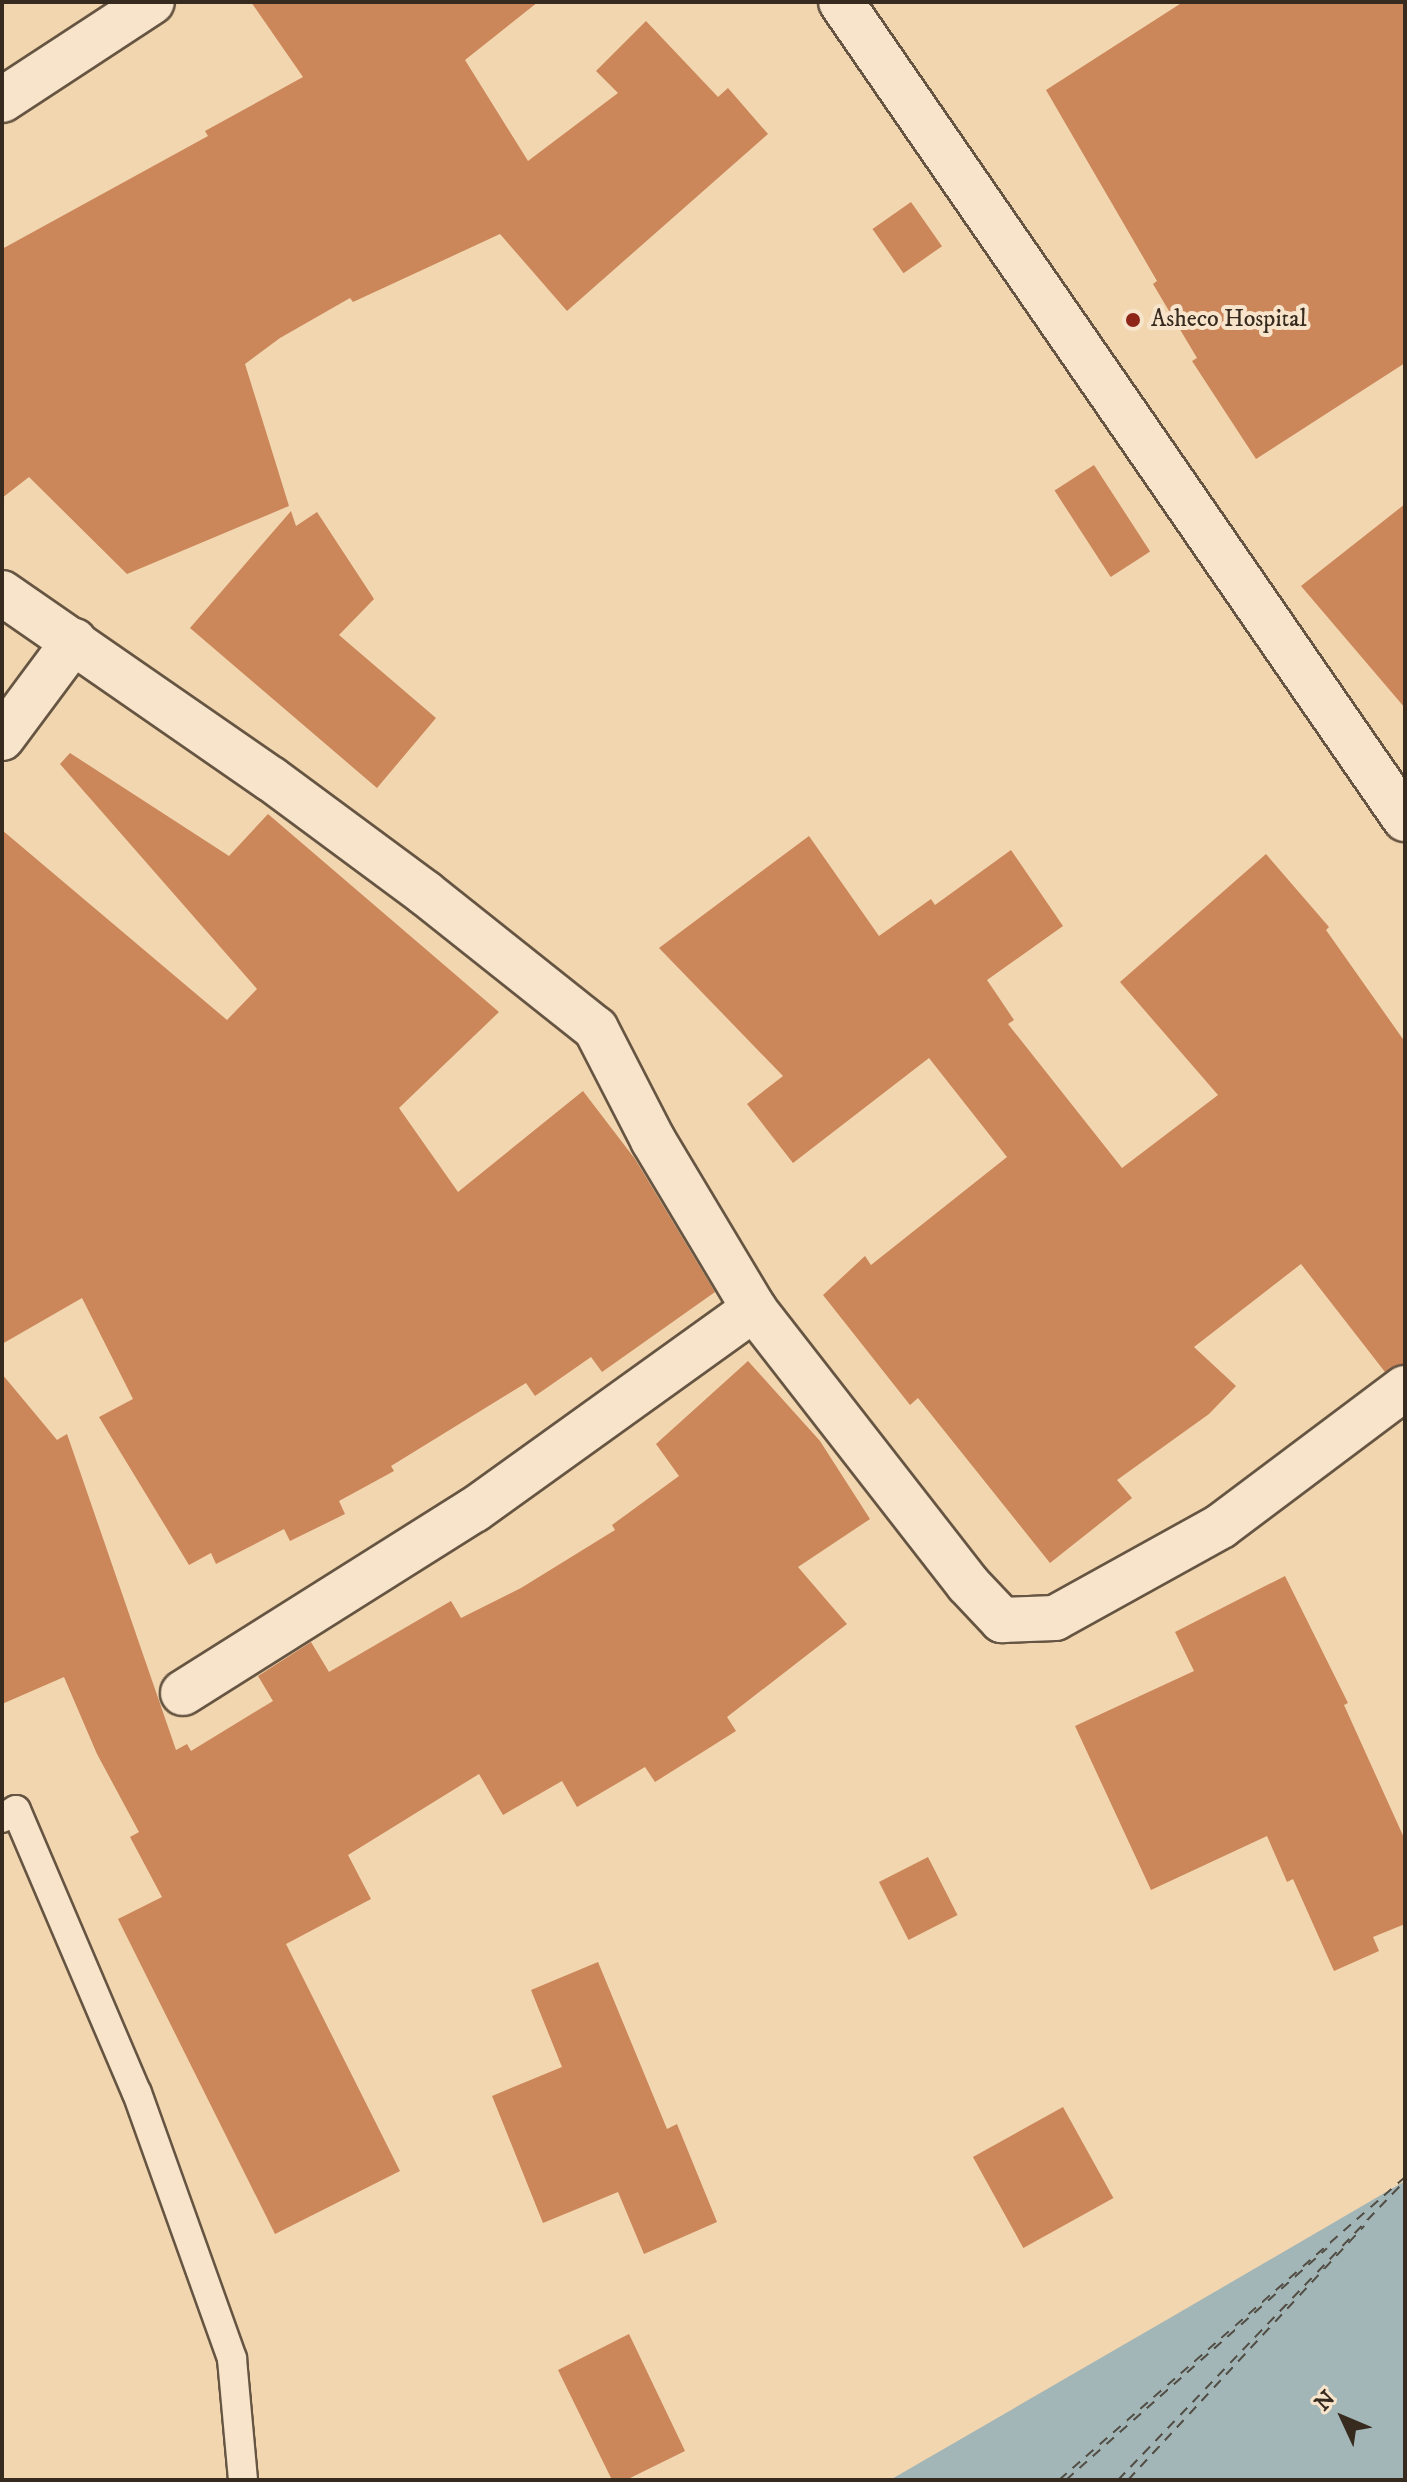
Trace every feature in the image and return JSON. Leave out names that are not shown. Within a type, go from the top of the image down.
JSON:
[{"type":"street","points":[[2,100],[152,2]]},
{"type":"street","points":[[841,2],[1405,819]]},
{"type":"street","points":[[2,593],[74,641],[425,893],[596,1029],[653,1140],[754,1309],[968,1584],[1002,1620],[1055,1618],[1221,1526],[1405,1388]]},
{"type":"street","points":[[2,738],[74,641]]},
{"type":"street","points":[[183,1693],[474,1510],[754,1309]]},
{"type":"lane","points":[[2,1818],[16,1810],[137,2093],[232,2359],[243,2480]]},
{"type":"shaded area","points":[[1405,2181],[1405,2480],[890,2480],[1175,2315]]},
{"type":"building","points":[[251,2],[538,2],[465,60],[528,161],[618,93],[596,71],[646,21],[718,97],[728,88],[768,134],[567,311],[500,234],[353,302],[350,298],[280,338],[245,364],[289,506],[127,574],[29,477],[2,498],[2,249],[208,136],[205,131],[303,77]]},
{"type":"building","points":[[1183,2],[1405,2],[1405,363],[1256,459],[1192,361],[1197,358],[1153,284],[1157,281],[1046,90]]},
{"type":"building","points":[[911,202],[942,246],[903,273],[872,229]]},
{"type":"building","points":[[1094,465],[1150,551],[1111,577],[1055,491]]},
{"type":"building","points":[[1405,504],[1405,708],[1301,586]]},
{"type":"building","points":[[291,511],[296,526],[317,512],[374,599],[339,635],[436,718],[377,788],[190,628]]},
{"type":"building","points":[[70,753],[229,856],[268,814],[499,1012],[399,1108],[458,1192],[583,1091],[635,1159],[715,1292],[602,1372],[591,1357],[535,1396],[526,1383],[391,1466],[394,1471],[339,1501],[345,1514],[290,1541],[284,1529],[216,1564],[211,1553],[189,1565],[99,1417],[133,1399],[82,1298],[2,1344],[2,830],[227,1020],[257,989],[60,764]]},
{"type":"building","points":[[809,836],[879,936],[931,899],[935,905],[1011,850],[1063,926],[987,980],[1014,1020],[1008,1024],[1122,1168],[1218,1095],[1120,982],[1266,854],[1329,927],[1326,930],[1405,1042],[1405,1364],[1385,1372],[1301,1264],[1194,1347],[1236,1386],[1209,1414],[1117,1480],[1132,1498],[1050,1563],[918,1398],[910,1405],[823,1295],[865,1256],[871,1265],[1007,1157],[929,1058],[793,1163],[747,1104],[783,1076],[659,948]]},
{"type":"building","points":[[748,1361],[820,1441],[870,1519],[798,1567],[847,1624],[727,1717],[736,1731],[655,1782],[645,1767],[577,1807],[562,1781],[503,1815],[479,1774],[348,1855],[371,1899],[286,1944],[400,2171],[275,2234],[118,1919],[162,1897],[130,1837],[139,1832],[97,1754],[64,1677],[2,1704],[2,1374],[57,1440],[67,1434],[176,1750],[187,1744],[191,1751],[273,1701],[258,1676],[311,1642],[329,1672],[451,1601],[461,1618],[521,1588],[615,1530],[612,1525],[679,1476],[656,1444]]},
{"type":"building","points":[[1285,1576],[1348,1703],[1344,1705],[1405,1840],[1405,1924],[1373,1937],[1379,1951],[1334,1971],[1293,1879],[1287,1882],[1267,1836],[1151,1890],[1075,1726],[1194,1671],[1175,1632]]},
{"type":"building","points":[[928,1857],[958,1915],[909,1940],[879,1882]]},
{"type":"building","points":[[598,1962],[667,2129],[677,2124],[717,2222],[644,2254],[618,2192],[543,2223],[492,2096],[562,2067],[531,1990]]},
{"type":"building","points":[[1063,2107],[1113,2198],[1023,2248],[973,2157]]},
{"type":"building","points":[[629,2334],[685,2451],[626,2480],[612,2480],[558,2370]]},
{"type":"ferry route","points":[[1059,2480],[1405,2177]]},
{"type":"ferry route","points":[[1118,2480],[1405,2181]]},
{"type":"ferry route","points":[[1128,2480],[1364,2226]]},
{"type":"ferry route","points":[[1066,2480],[1327,2248]]},
{"type":"place","name":"Asheco Hospital","points":[[1133,320]]}]
